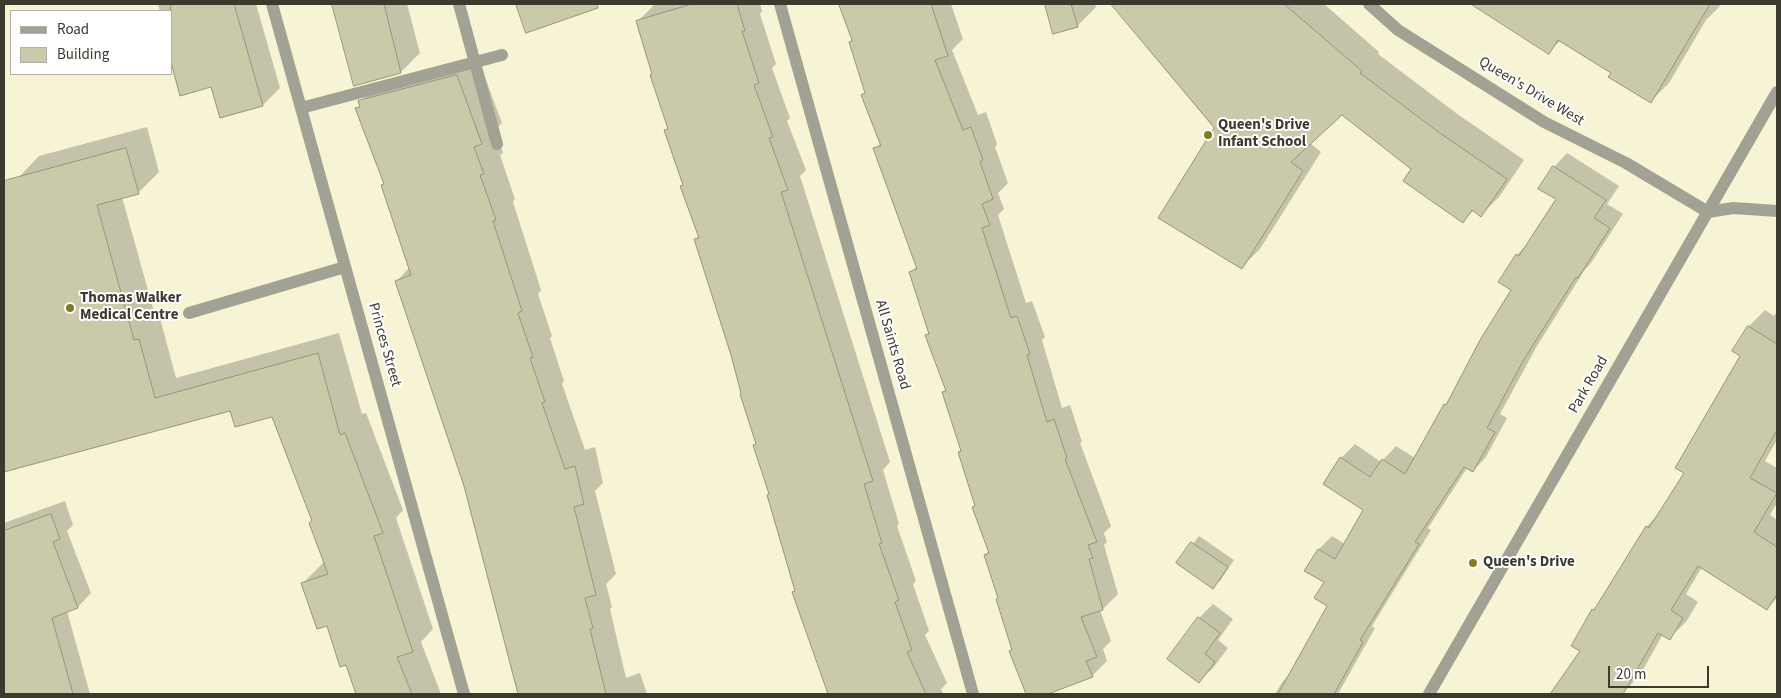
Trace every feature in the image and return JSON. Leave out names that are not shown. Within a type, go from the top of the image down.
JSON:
[{"type":"street","name":"Princes Street","points":[[272,4],[464,694]]},
{"type":"street","points":[[458,4],[497,144]]},
{"type":"street","name":"All Saints Road","points":[[780,4],[973,694]]},
{"type":"street","name":"Queen's Drive West","points":[[1369,4],[1398,30],[1544,122],[1626,163],[1708,212]]},
{"type":"street","points":[[301,108],[502,55]]},
{"type":"street","name":"Park Road","points":[[1429,694],[1777,92]]},
{"type":"street","points":[[1708,212],[1733,208],[1777,211]]},
{"type":"street","points":[[189,313],[345,267]]},
{"type":"building","points":[[171,4],[234,4],[263,106],[220,118],[211,87],[180,96],[172,66]]},
{"type":"building","points":[[332,4],[384,4],[401,73],[354,86]]},
{"type":"building","points":[[516,4],[597,4],[598,8],[526,33]]},
{"type":"building","points":[[692,4],[737,4],[745,31],[742,31],[759,83],[754,85],[773,137],[769,138],[788,190],[781,192],[873,481],[864,484],[882,543],[879,544],[899,600],[895,602],[912,650],[907,652],[926,694],[828,694],[792,592],[795,591],[767,495],[769,494],[753,445],[756,444],[740,394],[731,355],[694,239],[699,238],[680,186],[683,185],[664,130],[668,129],[650,75],[652,74],[636,21]]},
{"type":"building","points":[[839,4],[931,4],[948,56],[935,60],[963,130],[971,127],[983,160],[980,162],[993,199],[982,204],[990,225],[982,228],[1011,318],[1017,316],[1030,354],[1027,355],[1047,422],[1054,419],[1067,458],[1065,459],[1097,542],[1088,545],[1093,558],[1089,559],[1103,610],[1081,617],[1097,657],[1086,661],[1093,677],[1048,694],[1026,694],[1009,651],[1012,650],[984,555],[989,553],[972,507],[975,506],[958,452],[961,451],[942,392],[946,391],[925,335],[929,334],[909,272],[917,269],[873,148],[881,146],[861,95],[865,93],[849,42],[852,41]]},
{"type":"building","points":[[1045,4],[1071,4],[1078,27],[1053,34]]},
{"type":"building","points":[[1111,4],[1284,4],[1362,71],[1360,73],[1437,131],[1507,179],[1481,217],[1472,210],[1463,223],[1403,181],[1411,169],[1342,115],[1291,162],[1303,171],[1242,269],[1158,218],[1214,128]]},
{"type":"building","points":[[1471,4],[1710,4],[1651,103],[1608,77],[1611,73],[1558,40],[1549,54]]},
{"type":"building","points":[[457,75],[482,144],[474,147],[484,174],[480,175],[496,220],[493,221],[522,311],[518,313],[533,357],[530,358],[545,402],[542,403],[565,469],[575,466],[584,504],[574,507],[596,595],[585,598],[593,628],[590,629],[606,694],[518,694],[464,486],[395,281],[411,275],[381,185],[384,184],[355,108],[360,107],[358,101]]},
{"type":"building","points":[[126,148],[139,194],[97,205],[134,340],[139,339],[155,398],[318,353],[340,435],[345,433],[383,533],[374,536],[413,652],[397,657],[412,694],[356,694],[346,665],[340,667],[327,626],[317,629],[301,583],[328,574],[309,523],[312,521],[272,417],[235,427],[230,411],[4,472],[4,181]]},
{"type":"building","points":[[1553,166],[1606,200],[1594,218],[1610,228],[1578,278],[1576,277],[1523,361],[1487,428],[1495,432],[1473,472],[1464,467],[1415,542],[1419,544],[1360,640],[1363,642],[1334,694],[1278,694],[1327,606],[1314,598],[1324,582],[1304,571],[1318,549],[1335,559],[1363,510],[1323,484],[1340,457],[1370,477],[1382,459],[1405,474],[1444,404],[1446,405],[1480,340],[1511,290],[1498,282],[1516,254],[1519,256],[1556,199],[1538,189]]},
{"type":"building","points":[[1748,326],[1777,344],[1777,430],[1750,478],[1777,493],[1754,532],[1777,547],[1777,594],[1767,610],[1698,566],[1671,610],[1683,618],[1670,640],[1658,633],[1623,694],[1550,694],[1580,651],[1571,646],[1592,609],[1594,610],[1646,526],[1649,528],[1684,473],[1675,468],[1740,356],[1732,351]]},
{"type":"building","points":[[51,514],[60,539],[53,542],[78,608],[52,618],[73,694],[4,694],[4,531]]},
{"type":"building","points":[[1191,542],[1228,567],[1213,589],[1176,563]]},
{"type":"building","points":[[1198,617],[1220,633],[1205,654],[1215,662],[1199,683],[1167,659]]},
{"type":"place","name":"Queen's Drive Infant School","points":[[1208,135]]},
{"type":"place","name":"Thomas Walker Medical Centre","points":[[70,308]]},
{"type":"place","name":"Queen's Drive","points":[[1473,563]]}]
